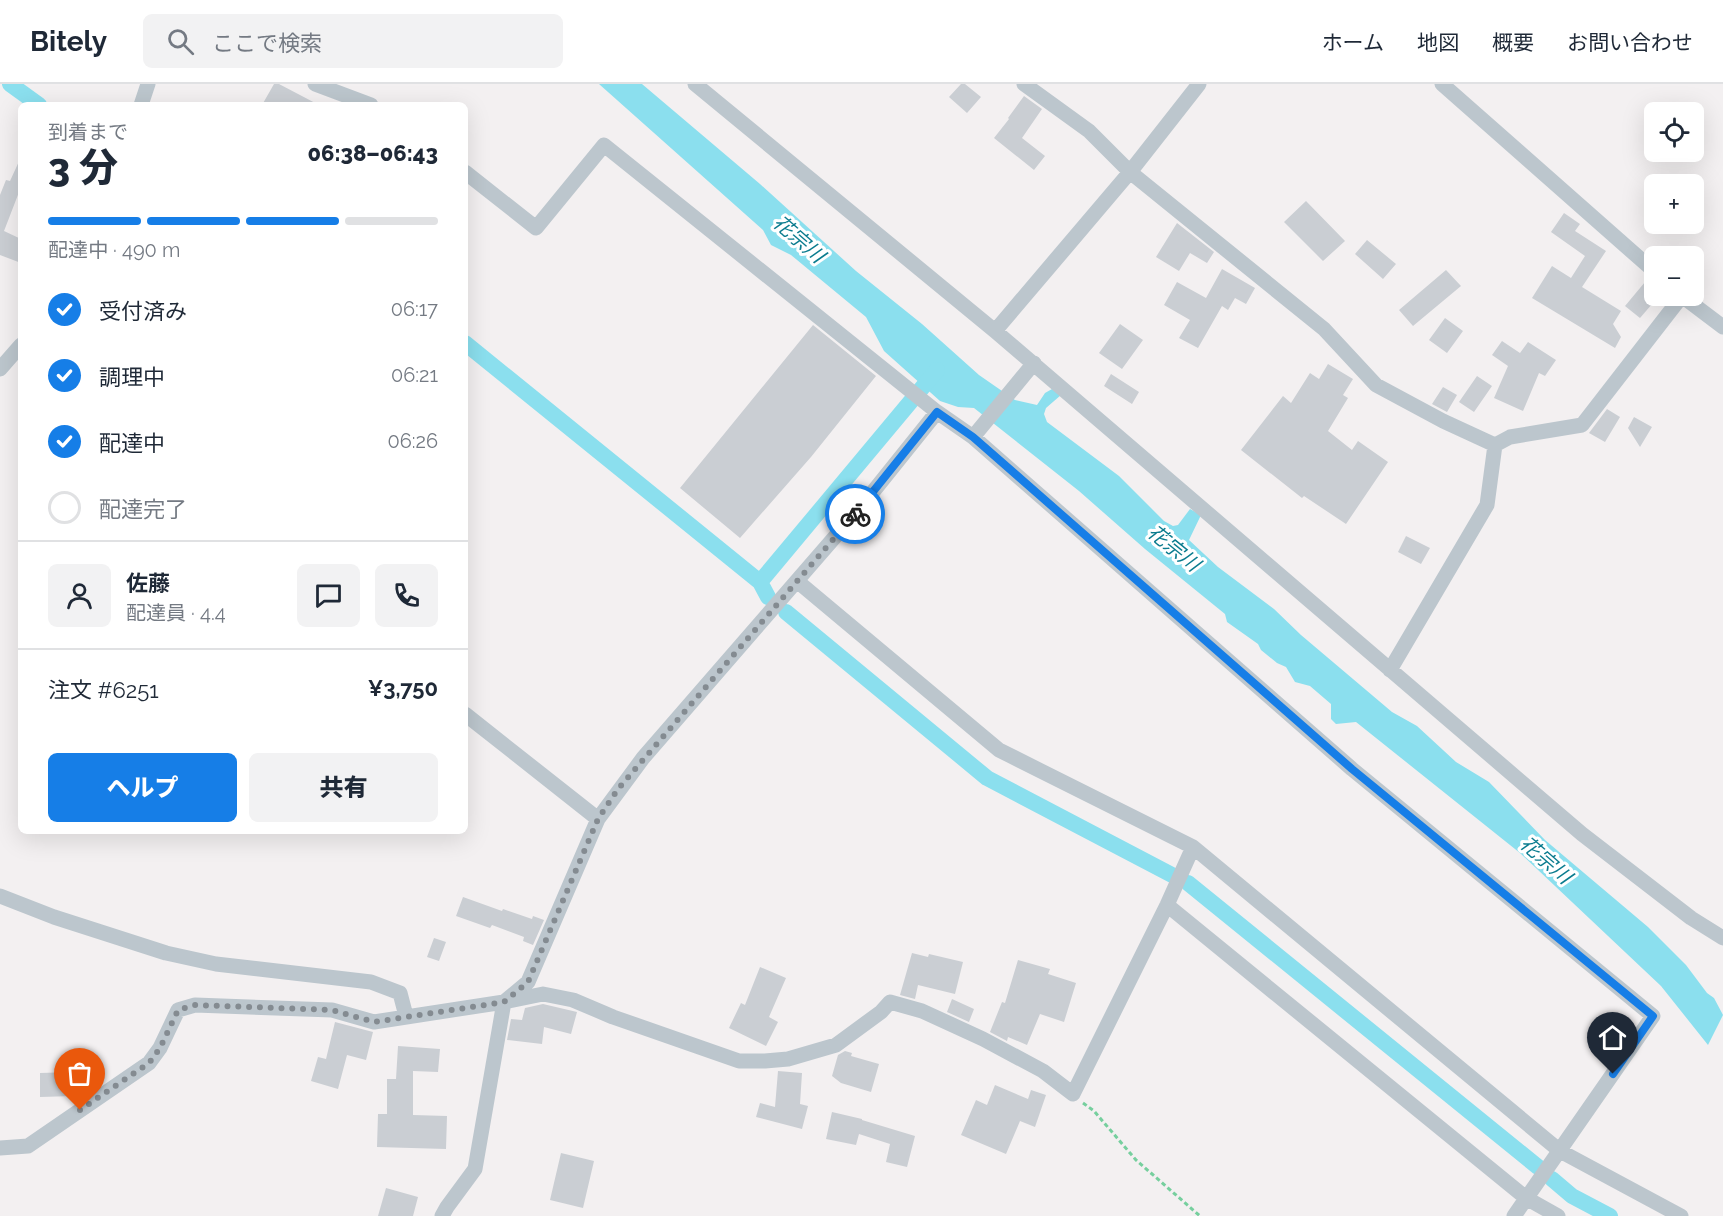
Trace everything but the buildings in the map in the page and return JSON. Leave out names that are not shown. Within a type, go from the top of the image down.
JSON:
[{"type":"street","points":[[142,102],[148,84]]},
{"type":"street","points":[[315,84],[363,102]]},
{"type":"street","points":[[695,84],[995,331],[1029,369],[1390,670],[1582,834],[1691,918],[1723,938]]},
{"type":"street","points":[[1024,84],[1089,131],[1324,329],[1376,385],[1443,421],[1495,445]]},
{"type":"street","points":[[995,331],[1152,145],[1199,84]]},
{"type":"street","points":[[1442,84],[1644,262]]},
{"type":"street","points":[[468,174],[536,228],[604,145],[937,412],[977,432],[1352,769],[1653,1016],[1514,1216]]},
{"type":"street","points":[[1495,445],[1510,437],[1582,425],[1674,306]]},
{"type":"street","points":[[1695,306],[1723,327]]},
{"type":"street","points":[[0,369],[18,348]]},
{"type":"street","points":[[977,432],[1029,369]]},
{"type":"street","points":[[442,1216],[475,1169],[504,1002],[528,982],[598,819],[643,758],[860,508],[937,412]]},
{"type":"street","points":[[1390,670],[1487,505],[1495,445]]},
{"type":"street","points":[[797,581],[999,750],[1192,847],[1560,1151],[1681,1216]]},
{"type":"street","points":[[468,716],[598,819]]},
{"type":"street","points":[[0,1148],[28,1146],[149,1063],[160,1048],[178,1010],[195,1005],[332,1010],[374,1022],[543,994],[573,1000],[613,1017],[740,1061],[765,1061],[788,1059],[836,1045],[881,1012],[890,1002],[922,1011],[983,1039],[1043,1071],[1073,1094],[1167,905],[1192,847]]},
{"type":"street","points":[[0,896],[18,901],[54,917],[166,953],[206,962],[371,982],[400,993],[406,1016]]},
{"type":"street","points":[[0,905],[18,901]]},
{"type":"street","points":[[1167,905],[1526,1198],[1558,1216]]},
{"type":"path","points":[[1073,1094],[1094,1111],[1136,1160],[1200,1216]]},
{"type":"water","name":"花宗川","points":[[599,84],[642,84],[760,184],[856,271],[922,324],[979,375],[1015,400],[1037,405],[1045,393],[1052,389],[1061,395],[1046,408],[1044,414],[1047,422],[1119,476],[1164,521],[1173,526],[1178,525],[1190,509],[1201,515],[1189,540],[1218,567],[1274,609],[1301,635],[1392,712],[1417,726],[1456,762],[1489,782],[1545,840],[1648,927],[1686,965],[1707,993],[1714,998],[1723,1015],[1708,1045],[1661,986],[1520,853],[1356,722],[1336,724],[1331,719],[1331,704],[1310,686],[1295,682],[1286,667],[1277,663],[1261,650],[1258,644],[1227,622],[1225,614],[1145,549],[1079,491],[974,408],[958,407],[940,401],[884,351],[866,317],[791,255],[771,245],[763,230]]},
{"type":"waterway","points":[[10,84],[35,102]]},
{"type":"waterway","points":[[468,345],[760,582],[937,370]]},
{"type":"waterway","points":[[760,582],[768,597]]},
{"type":"waterway","points":[[786,612],[987,778],[1172,875]]},
{"type":"waterway","points":[[1188,883],[1538,1167]]},
{"type":"waterway","points":[[1552,1179],[1572,1196],[1610,1216]]},
{"type":"way so far","points":[[80,1110],[149,1063],[160,1048],[178,1010],[195,1005],[332,1010],[374,1022],[504,1002],[528,982],[598,819],[618,789],[855,514]]},
{"type":"route","points":[[855,514],[937,412],[973,437],[1352,769],[1653,1016],[1613,1074]]}]
